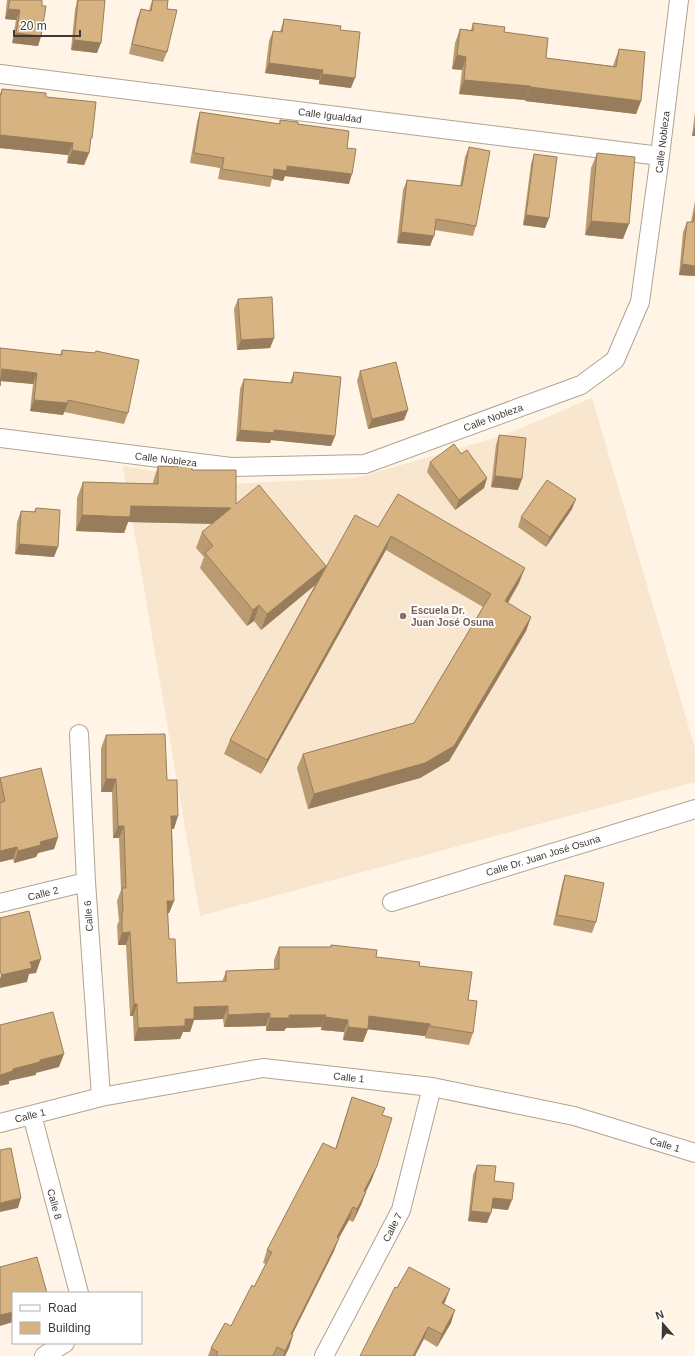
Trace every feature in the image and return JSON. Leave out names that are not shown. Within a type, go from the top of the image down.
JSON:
[{"type":"street","name":"Calle Nobleza","points":[[0,438],[231,467],[365,464],[581,385],[615,360],[640,302],[679,0]]},
{"type":"street","name":"Calle Igualdad","points":[[0,74],[660,156]]},
{"type":"street","name":"Calle 6","points":[[79,734],[86,882],[101,1098]]},
{"type":"street","name":"Calle Dr. Juan José Osuna","points":[[392,902],[695,809]]},
{"type":"street","name":"Calle 2","points":[[0,903],[86,882]]},
{"type":"street","name":"Calle 1","points":[[0,1123],[101,1098],[263,1068],[432,1087],[574,1116],[695,1153]]},
{"type":"street","name":"Calle 7","points":[[324,1356],[401,1210],[432,1087]]},
{"type":"street","name":"Calle 8","points":[[32,1115],[79,1292]]},
{"type":"street","points":[[44,1356],[63,1344]]},
{"type":"shaded area","name":"Escuela Dr. Juan José Osuna","points":[[592,398],[695,748],[695,782],[200,916],[123,466],[229,484],[356,478],[505,435]]},
{"type":"building","points":[[10,0],[42,0],[42,6],[46,6],[41,36],[16,33],[20,10],[8,9]]},
{"type":"building","points":[[78,0],[105,0],[101,43],[74,40]]},
{"type":"building","points":[[153,0],[168,0],[167,9],[177,10],[167,52],[132,44],[141,9],[151,11]]},
{"type":"building","points":[[284,19],[341,26],[340,30],[360,32],[355,78],[322,74],[323,70],[269,63],[273,31],[282,32]]},
{"type":"building","points":[[473,23],[505,27],[504,32],[548,38],[546,58],[616,67],[619,49],[645,52],[641,101],[530,86],[464,80],[466,57],[457,55],[460,29],[473,31]]},
{"type":"building","points":[[2,89],[46,93],[46,97],[96,102],[89,153],[72,150],[73,143],[0,135],[0,95]]},
{"type":"building","points":[[200,112],[280,124],[280,120],[298,122],[298,124],[349,131],[347,148],[356,149],[352,174],[287,166],[287,171],[274,169],[273,177],[222,169],[224,158],[194,153]]},
{"type":"building","points":[[469,147],[490,151],[476,226],[436,219],[434,236],[401,232],[407,180],[462,186]]},
{"type":"building","points":[[597,153],[635,157],[629,224],[591,221]]},
{"type":"building","points":[[534,154],[557,157],[549,218],[526,215]]},
{"type":"building","points":[[695,212],[695,266],[682,264],[687,222],[693,222]]},
{"type":"building","points":[[272,297],[274,338],[241,340],[238,299]]},
{"type":"building","points":[[0,348],[62,355],[62,350],[95,353],[96,351],[139,360],[128,413],[68,400],[68,403],[34,400],[37,373],[2,369],[0,386]]},
{"type":"building","points":[[396,362],[408,410],[372,419],[360,371]]},
{"type":"building","points":[[294,372],[341,377],[335,436],[274,430],[274,433],[240,430],[244,379],[292,383]]},
{"type":"building","points":[[499,435],[526,438],[522,479],[495,476]]},
{"type":"building","points":[[454,444],[461,454],[467,450],[487,478],[459,500],[430,462]]},
{"type":"building","points":[[158,466],[192,467],[192,470],[236,470],[236,504],[259,485],[326,566],[267,614],[259,605],[253,610],[205,553],[213,546],[202,532],[231,508],[131,506],[130,517],[82,515],[83,482],[158,484]]},
{"type":"building","points":[[547,480],[576,499],[550,537],[521,517]]},
{"type":"building","points":[[398,494],[525,568],[505,601],[531,617],[454,746],[425,763],[314,794],[303,754],[414,723],[491,594],[391,536],[267,760],[230,740],[355,515],[378,527]]},
{"type":"building","points":[[36,508],[60,510],[58,547],[19,544],[21,511],[35,512]]},
{"type":"building","points":[[165,734],[167,780],[177,780],[178,816],[171,816],[174,901],[167,901],[169,939],[175,939],[177,983],[226,981],[226,971],[279,969],[279,947],[331,947],[331,945],[377,950],[376,957],[420,962],[419,966],[472,972],[468,1000],[477,1001],[473,1033],[430,1026],[430,1024],[369,1016],[368,1029],[348,1027],[348,1020],[325,1017],[326,1015],[289,1015],[289,1018],[270,1018],[270,1013],[228,1015],[228,1006],[194,1007],[194,1019],[185,1019],[185,1026],[138,1028],[137,1004],[134,1004],[130,932],[122,933],[122,888],[126,888],[124,826],[118,826],[116,779],[106,779],[106,735]]},
{"type":"building","points":[[41,768],[58,837],[40,842],[41,845],[18,851],[17,847],[0,851],[0,803],[5,801],[0,778]]},
{"type":"building","points":[[565,875],[604,883],[596,922],[557,915]]},
{"type":"building","points":[[29,911],[41,959],[30,962],[32,968],[1,975],[0,918]]},
{"type":"building","points":[[53,1012],[64,1054],[40,1060],[40,1062],[13,1069],[13,1071],[0,1075],[0,1025]]},
{"type":"building","points":[[352,1097],[385,1108],[382,1115],[392,1118],[377,1166],[364,1191],[366,1192],[357,1209],[353,1207],[337,1237],[339,1238],[291,1334],[293,1335],[285,1351],[277,1347],[273,1356],[216,1356],[218,1352],[211,1348],[225,1323],[231,1326],[252,1285],[254,1287],[272,1252],[267,1250],[323,1143],[336,1149]]},
{"type":"building","points":[[11,1148],[21,1198],[0,1203],[0,1150]]},
{"type":"building","points":[[477,1165],[496,1166],[494,1181],[514,1183],[512,1200],[493,1198],[491,1213],[471,1211]]},
{"type":"building","points":[[37,1257],[47,1292],[12,1292],[12,1312],[0,1315],[0,1267]]},
{"type":"building","points":[[409,1267],[450,1289],[442,1303],[455,1310],[442,1334],[428,1327],[413,1356],[360,1356],[395,1287],[397,1288]]},
{"type":"place","name":"Escuela Dr. Juan José Osuna","points":[[403,616]]}]
